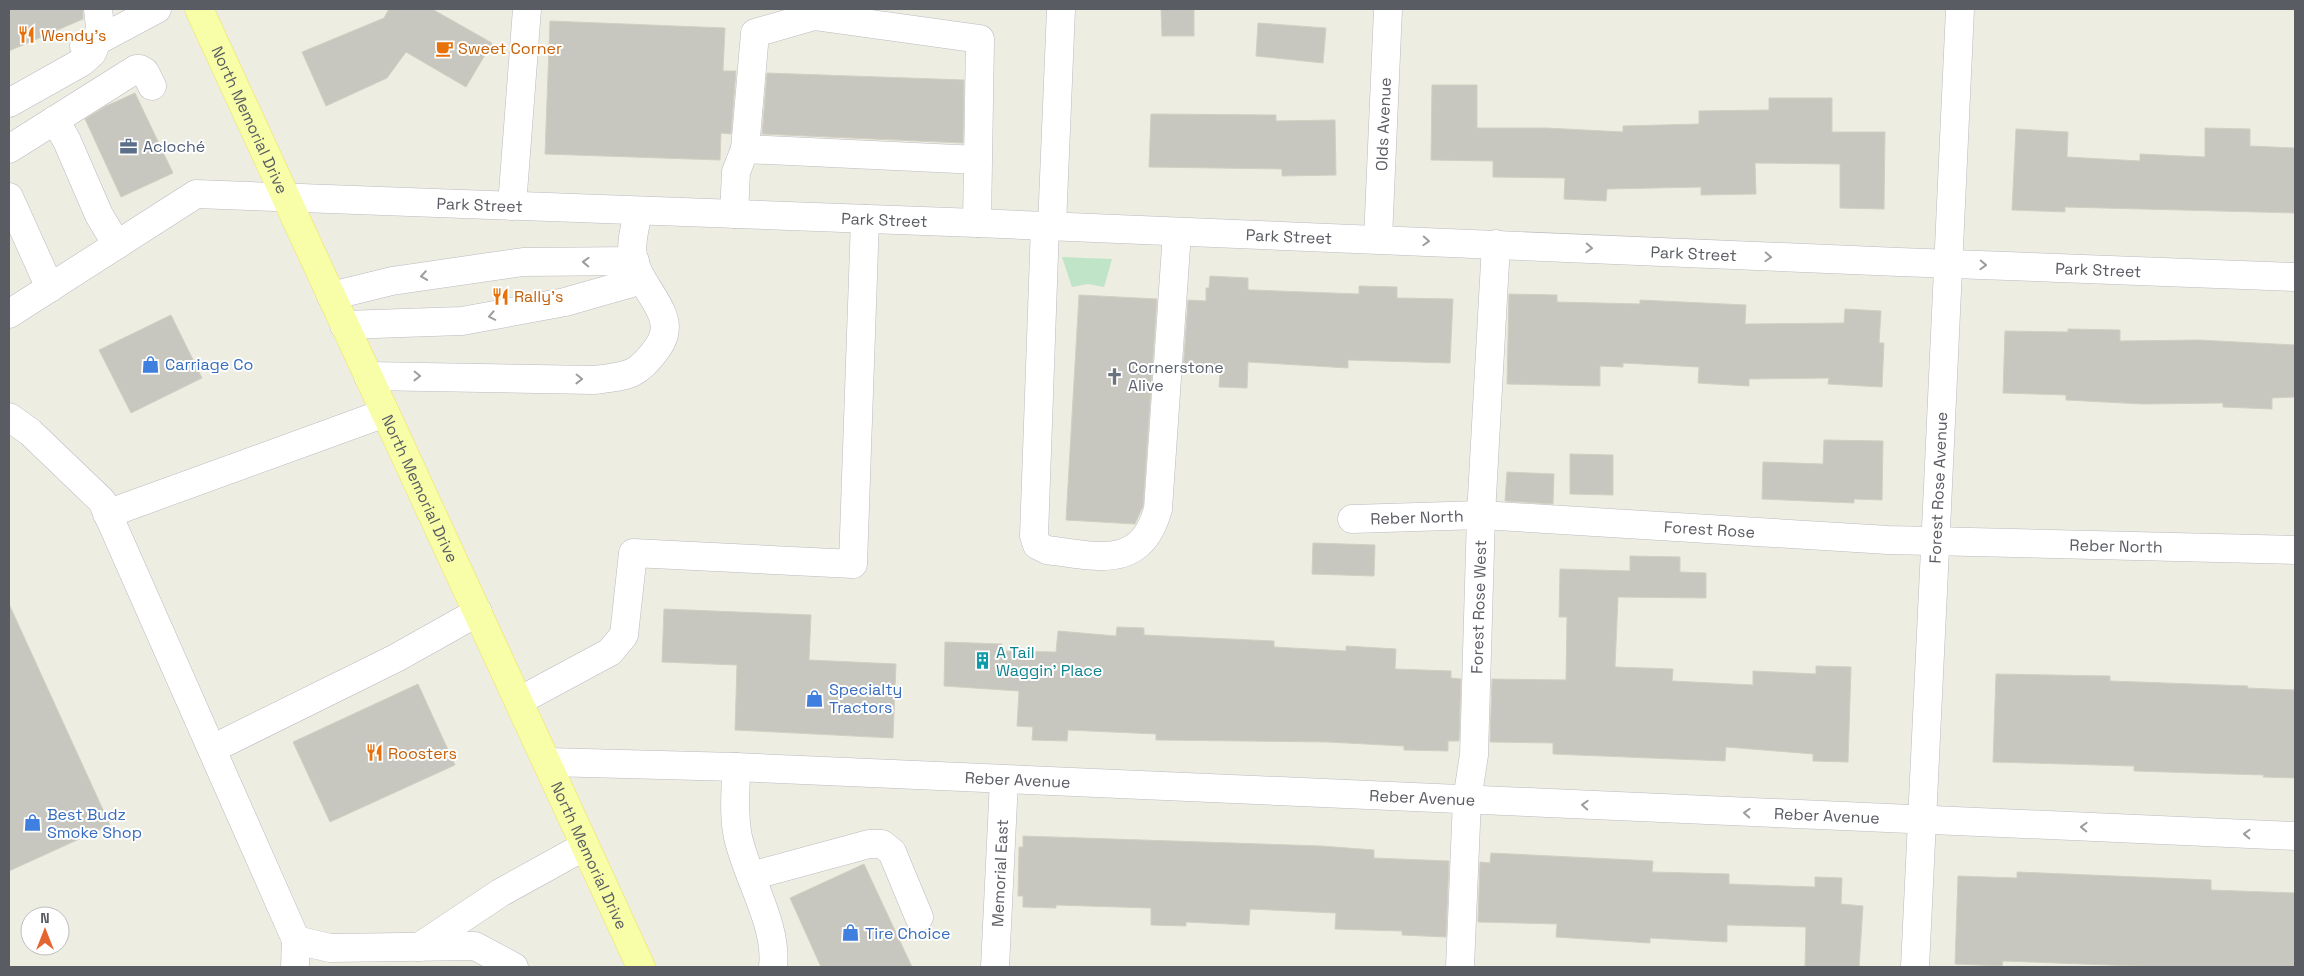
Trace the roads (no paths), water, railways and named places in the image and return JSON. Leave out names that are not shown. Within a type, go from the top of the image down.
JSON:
[{"type":"main road","name":"North Memorial Drive","points":[[199,9],[641,967]]},
{"type":"street","points":[[9,103],[82,62],[92,53],[100,27],[98,9]]},
{"type":"street","points":[[9,82],[97,41],[156,9]]},
{"type":"street","points":[[512,206],[527,9]]},
{"type":"street","points":[[1061,9],[1048,226],[1034,536],[1038,545],[1046,550],[1112,558],[1137,548],[1152,530],[1158,509],[1177,232]]},
{"type":"street","name":"Olds Avenue","points":[[1378,239],[1388,9]]},
{"type":"street","name":"Forest Rose Avenue","points":[[1916,967],[1936,541],[1946,264],[1960,9]]},
{"type":"street","points":[[734,214],[736,172],[745,149],[755,33],[813,13],[980,39],[978,223]]},
{"type":"street","points":[[9,149],[136,69],[145,72],[152,86]]},
{"type":"street","points":[[55,120],[68,141],[99,215],[117,245]]},
{"type":"street","points":[[745,149],[978,160]]},
{"type":"street","name":"Park Street","points":[[9,314],[196,194],[978,223],[2295,277]]},
{"type":"street","points":[[9,197],[50,288]]},
{"type":"street","points":[[368,376],[594,380],[618,377],[632,373],[645,366],[662,340],[665,330],[662,314],[638,271],[633,247],[638,211]]},
{"type":"street","points":[[519,701],[610,652],[624,635],[633,553],[853,564],[865,219]]},
{"type":"street","name":"Forest Rose West","points":[[1460,967],[1467,800],[1474,755],[1481,515],[1496,244]]},
{"type":"street","points":[[331,296],[392,281],[523,262],[638,271]]},
{"type":"street","points":[[344,325],[462,321],[566,302],[638,271]]},
{"type":"street","points":[[107,514],[385,413]]},
{"type":"street","points":[[9,417],[30,432],[102,501],[296,940],[295,967]]},
{"type":"street","name":"Reber North","points":[[1352,519],[1481,515]]},
{"type":"street","name":"Forest Rose","points":[[1481,515],[1936,541]]},
{"type":"street","name":"Reber North","points":[[1936,541],[2295,550]]},
{"type":"street","points":[[212,749],[396,658],[478,612]]},
{"type":"street","name":"Reber Avenue","points":[[548,762],[736,767],[1922,821],[2295,836]]},
{"type":"street","points":[[736,767],[736,826],[773,946],[773,967]]},
{"type":"street","name":"Memorial East","points":[[995,967],[1004,780]]},
{"type":"street","points":[[751,876],[869,844],[882,844],[892,852],[919,917]]},
{"type":"street","points":[[420,947],[500,893],[586,846]]},
{"type":"street","points":[[296,940],[330,948],[475,946],[514,967]]},
{"type":"place","name":"Wendy's","points":[[27,35]]},
{"type":"place","name":"Sweet Corner","points":[[444,48]]},
{"type":"place","name":"Acloché","points":[[129,146]]},
{"type":"place","name":"Rally's","points":[[500,296]]},
{"type":"place","name":"Carriage Co","points":[[151,364]]},
{"type":"place","name":"Cornerstone Alive","points":[[1114,376]]},
{"type":"place","name":"A Tail Waggin' Place","points":[[982,661]]},
{"type":"place","name":"Specialty Tractors","points":[[815,698]]},
{"type":"place","name":"Roosters","points":[[374,753]]},
{"type":"place","name":"Best Budz Smoke Shop","points":[[33,823]]},
{"type":"place","name":"Tire Choice","points":[[851,933]]}]
